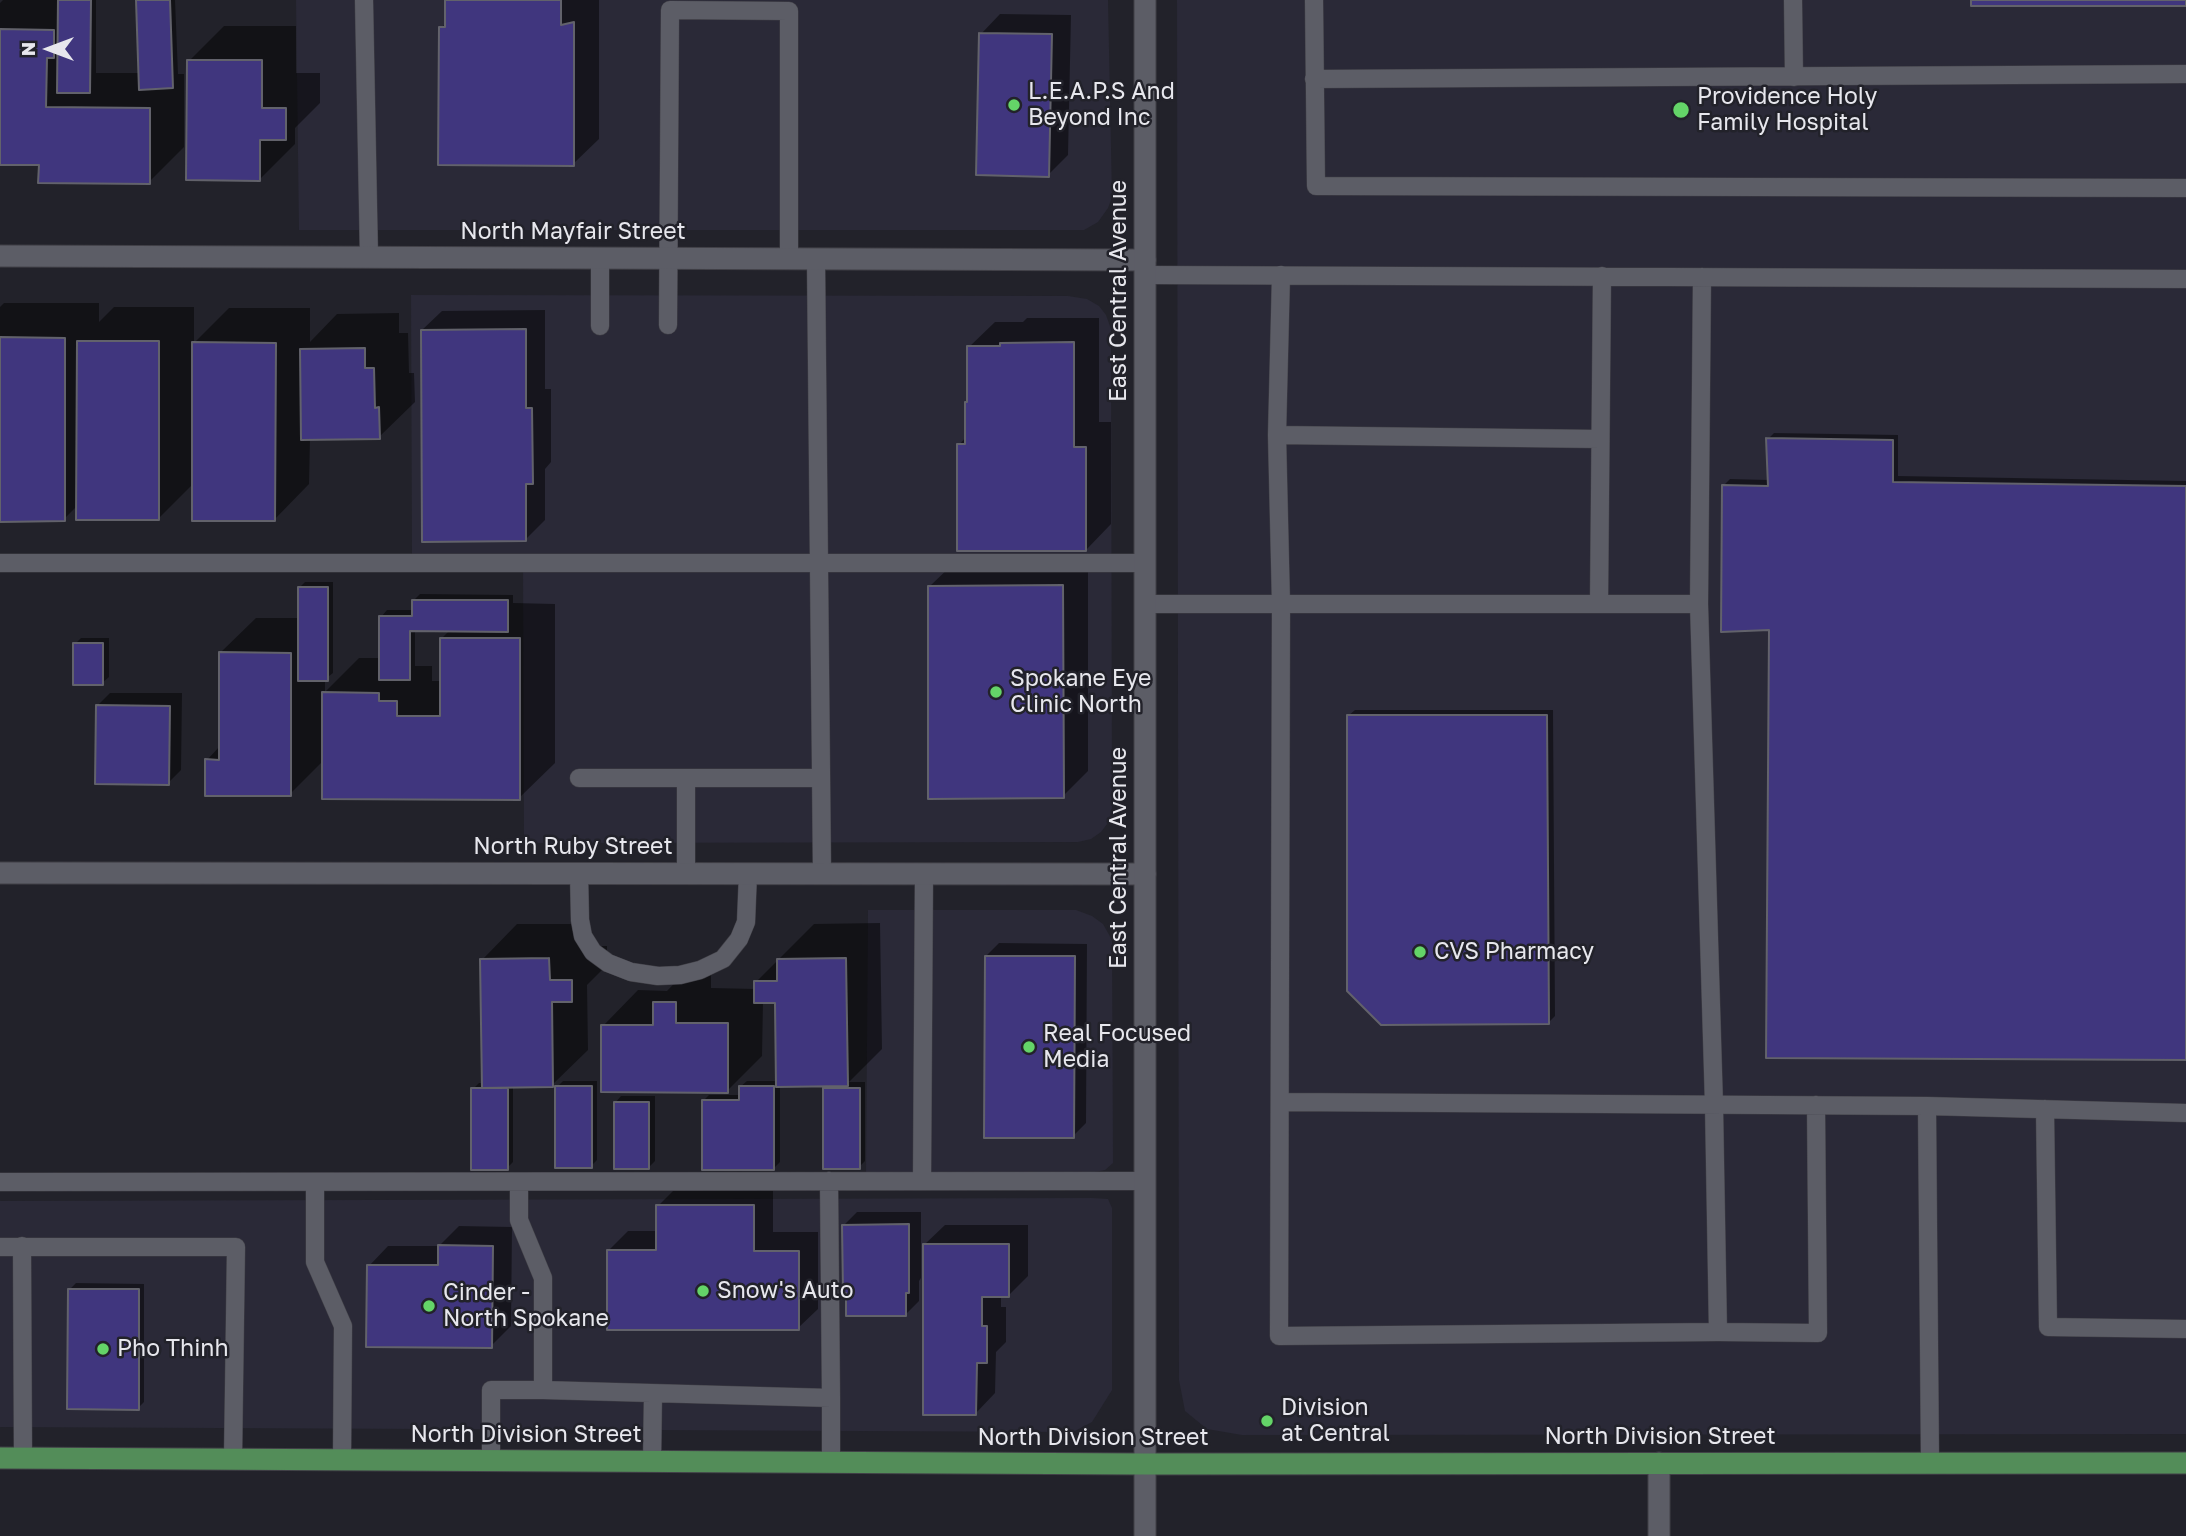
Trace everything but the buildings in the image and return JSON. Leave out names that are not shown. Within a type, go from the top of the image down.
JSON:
[{"type":"main road","name":"North Division Street","points":[[0,1458],[1145,1464],[2186,1463]]},
{"type":"street","name":"East Central Avenue","points":[[1145,0],[1145,1536]]},
{"type":"street","name":"North Mayfair Street","points":[[0,256],[668,258],[1145,268]]},
{"type":"street","name":"North Ruby Street","points":[[0,873],[1145,874]]},
{"type":"street","points":[[1659,1463],[1659,1536]]},
{"type":"lane","points":[[364,0],[369,257]]},
{"type":"lane","points":[[1314,0],[1317,186],[2186,188]]},
{"type":"lane","points":[[1793,0],[1794,77]]},
{"type":"lane","points":[[668,325],[670,10],[789,11],[789,260]]},
{"type":"lane","points":[[1314,79],[2186,74]]},
{"type":"lane","points":[[600,258],[600,327]]},
{"type":"lane","points":[[816,260],[822,873]]},
{"type":"lane","points":[[1145,268],[1281,275],[2186,279]]},
{"type":"lane","points":[[1281,275],[1277,435],[1281,604],[1279,1336],[1818,1333],[1816,1105]]},
{"type":"lane","points":[[1599,604],[1602,276]]},
{"type":"lane","points":[[1702,277],[1699,604],[1718,1332]]},
{"type":"lane","points":[[1277,435],[1600,439]]},
{"type":"lane","points":[[0,563],[1145,564]]},
{"type":"lane","points":[[1145,604],[1699,604]]},
{"type":"lane","points":[[579,778],[820,778]]},
{"type":"lane","points":[[686,778],[686,873]]},
{"type":"lane","points":[[579,873],[580,920],[583,936],[593,953],[608,963],[631,972],[658,976],[680,975],[700,970],[723,959],[739,939],[746,922],[748,873]]},
{"type":"lane","points":[[922,1181],[924,874]]},
{"type":"lane","points":[[1281,1102],[1927,1106],[2186,1113]]},
{"type":"lane","points":[[1927,1106],[1930,1463]]},
{"type":"lane","points":[[2045,1109],[2048,1327],[2186,1329]]},
{"type":"lane","points":[[829,1181],[831,1463]]},
{"type":"lane","points":[[0,1182],[1145,1181]]},
{"type":"lane","points":[[315,1182],[315,1262],[343,1326],[342,1459]]},
{"type":"lane","points":[[519,1182],[519,1220],[543,1278],[543,1390]]},
{"type":"lane","points":[[0,1247],[236,1247],[233,1459]]},
{"type":"lane","points":[[22,1247],[23,1458]]},
{"type":"lane","points":[[491,1461],[491,1390],[831,1398]]},
{"type":"lane","points":[[652,1462],[653,1394]]},
{"type":"shaded area","points":[[296,0],[1108,0],[1112,197],[1098,222],[1084,230],[299,230]]},
{"type":"shaded area","points":[[1177,0],[2186,0],[2186,1434],[1242,1435],[1207,1429],[1185,1411],[1179,1380]]},
{"type":"shaded area","points":[[411,295],[1068,296],[1087,299],[1099,306],[1111,329],[1112,807],[1110,820],[1101,832],[1091,839],[1078,842],[524,843],[523,558],[412,558]]},
{"type":"shaded area","points":[[868,910],[1076,910],[1103,924],[1112,940],[1113,1163],[1105,1170],[1095,1172],[866,1172]]},
{"type":"shaded area","points":[[1108,1199],[1112,1208],[1112,1390],[1092,1422],[1073,1432],[0,1427],[0,1201]]},
{"type":"place","name":"L.E.A.P.S And Beyond Inc","points":[[1014,105]]},
{"type":"place","name":"Providence Holy Family Hospital","points":[[1681,110]]},
{"type":"place","name":"Spokane Eye Clinic North","points":[[996,692]]},
{"type":"place","name":"CVS Pharmacy","points":[[1420,952]]},
{"type":"place","name":"Real Focused Media","points":[[1029,1047]]},
{"type":"place","name":"Snow's Auto","points":[[703,1291]]},
{"type":"place","name":"Cinder - North Spokane","points":[[429,1306]]},
{"type":"place","name":"Pho Thinh","points":[[103,1349]]},
{"type":"place","name":"Division at Central","points":[[1267,1421]]}]
